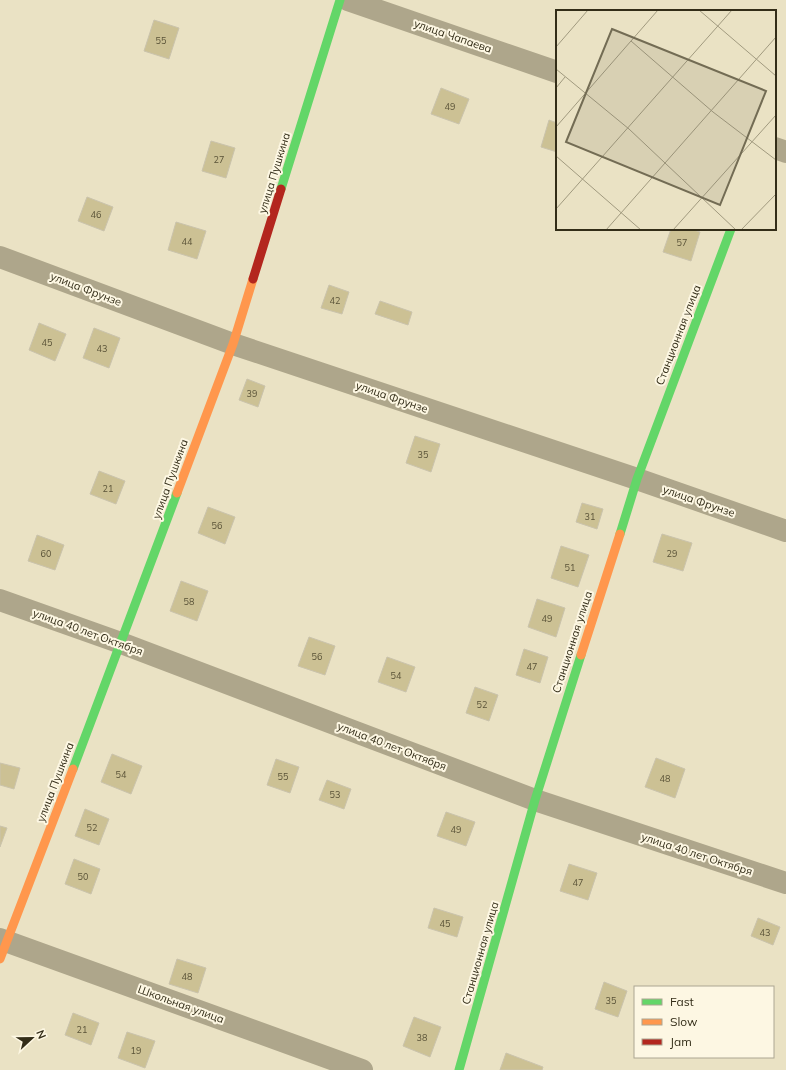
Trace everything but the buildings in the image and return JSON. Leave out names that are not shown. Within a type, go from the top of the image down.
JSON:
[{"type":"street","name":"улица Пушкина","points":[[2,946],[122,643],[233,344],[340,0]]},
{"type":"street","name":"улица Чапаева","points":[[348,0],[556,72]]},
{"type":"street","points":[[776,148],[786,152]]},
{"type":"street","name":"Станционная улица","points":[[459,1070],[535,800],[636,479],[731,230]]},
{"type":"street","name":"улица Фрунзе","points":[[0,257],[233,344],[636,479],[786,531]]},
{"type":"street","name":"улица 40 лет Октября","points":[[0,600],[122,643],[535,800],[786,883]]},
{"type":"street","name":"Школьная улица","points":[[2,946],[362,1070]]},
{"type":"traffic: fast","points":[[281,189],[340,0]]},
{"type":"traffic: fast","points":[[620,534],[637,479],[731,230]]},
{"type":"traffic: fast","points":[[73,769],[177,493]]},
{"type":"traffic: fast","points":[[459,1070],[535,800],[581,655]]},
{"type":"traffic: slow","points":[[177,493],[233,344],[253,279]]},
{"type":"traffic: slow","points":[[581,655],[620,534]]},
{"type":"traffic: slow","points":[[0,959],[73,769]]},
{"type":"traffic: jam","points":[[253,279],[281,189]]}]
